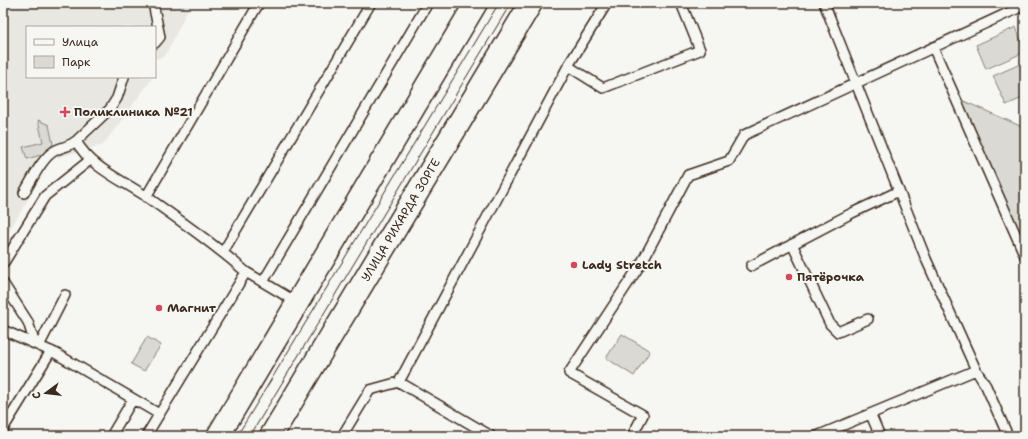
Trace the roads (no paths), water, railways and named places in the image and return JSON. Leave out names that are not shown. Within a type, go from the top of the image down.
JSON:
[{"type":"street","points":[[218,436],[476,3]]},
{"type":"street","name":"УЛИЦА РИХАРДА ЗОРГЕ","points":[[271,436],[531,3]]},
{"type":"lane","points":[[153,3],[160,37],[156,42]]},
{"type":"lane","points":[[146,197],[259,3]]},
{"type":"lane","points":[[223,252],[372,3]]},
{"type":"lane","points":[[263,282],[428,3]]},
{"type":"lane","points":[[399,382],[568,66],[607,3]]},
{"type":"lane","points":[[568,66],[602,88],[700,50],[681,3]]},
{"type":"lane","points":[[824,3],[926,259],[976,370],[986,386],[1008,436]]},
{"type":"lane","points":[[632,436],[643,415],[569,373],[642,262],[688,175],[729,161],[744,134],[1025,5]]},
{"type":"lane","points":[[933,47],[1025,256]]},
{"type":"lane","points":[[24,193],[45,160],[56,150],[69,147],[110,109],[117,98],[124,78]]},
{"type":"lane","points":[[76,141],[90,160],[146,197],[223,252],[246,272],[298,303]]},
{"type":"lane","points":[[4,262],[46,196],[90,160]]},
{"type":"lane","points":[[751,266],[852,213],[899,191]]},
{"type":"lane","points":[[792,244],[830,324],[838,332],[868,319]]},
{"type":"lane","points":[[146,436],[246,272]]},
{"type":"lane","points":[[3,283],[28,322],[37,345]]},
{"type":"lane","points":[[37,345],[65,295]]},
{"type":"lane","points":[[3,330],[51,351],[159,414]]},
{"type":"lane","points":[[3,429],[51,351]]},
{"type":"lane","points":[[817,436],[871,415],[976,370]]},
{"type":"lane","points":[[342,436],[370,390],[399,382],[491,436]]},
{"type":"lane","points":[[111,436],[133,398]]},
{"type":"lane","points":[[871,415],[880,436]]},
{"type":"tram line","points":[[237,436],[499,3]]},
{"type":"tram line","points":[[250,436],[511,3]]},
{"type":"place","name":"Поликлиника №21","points":[[65,112]]},
{"type":"place","name":"Lady Stretch","points":[[574,265]]},
{"type":"place","name":"Пятёрочка","points":[[789,277]]},
{"type":"place","name":"Магнит","points":[[159,308]]}]
